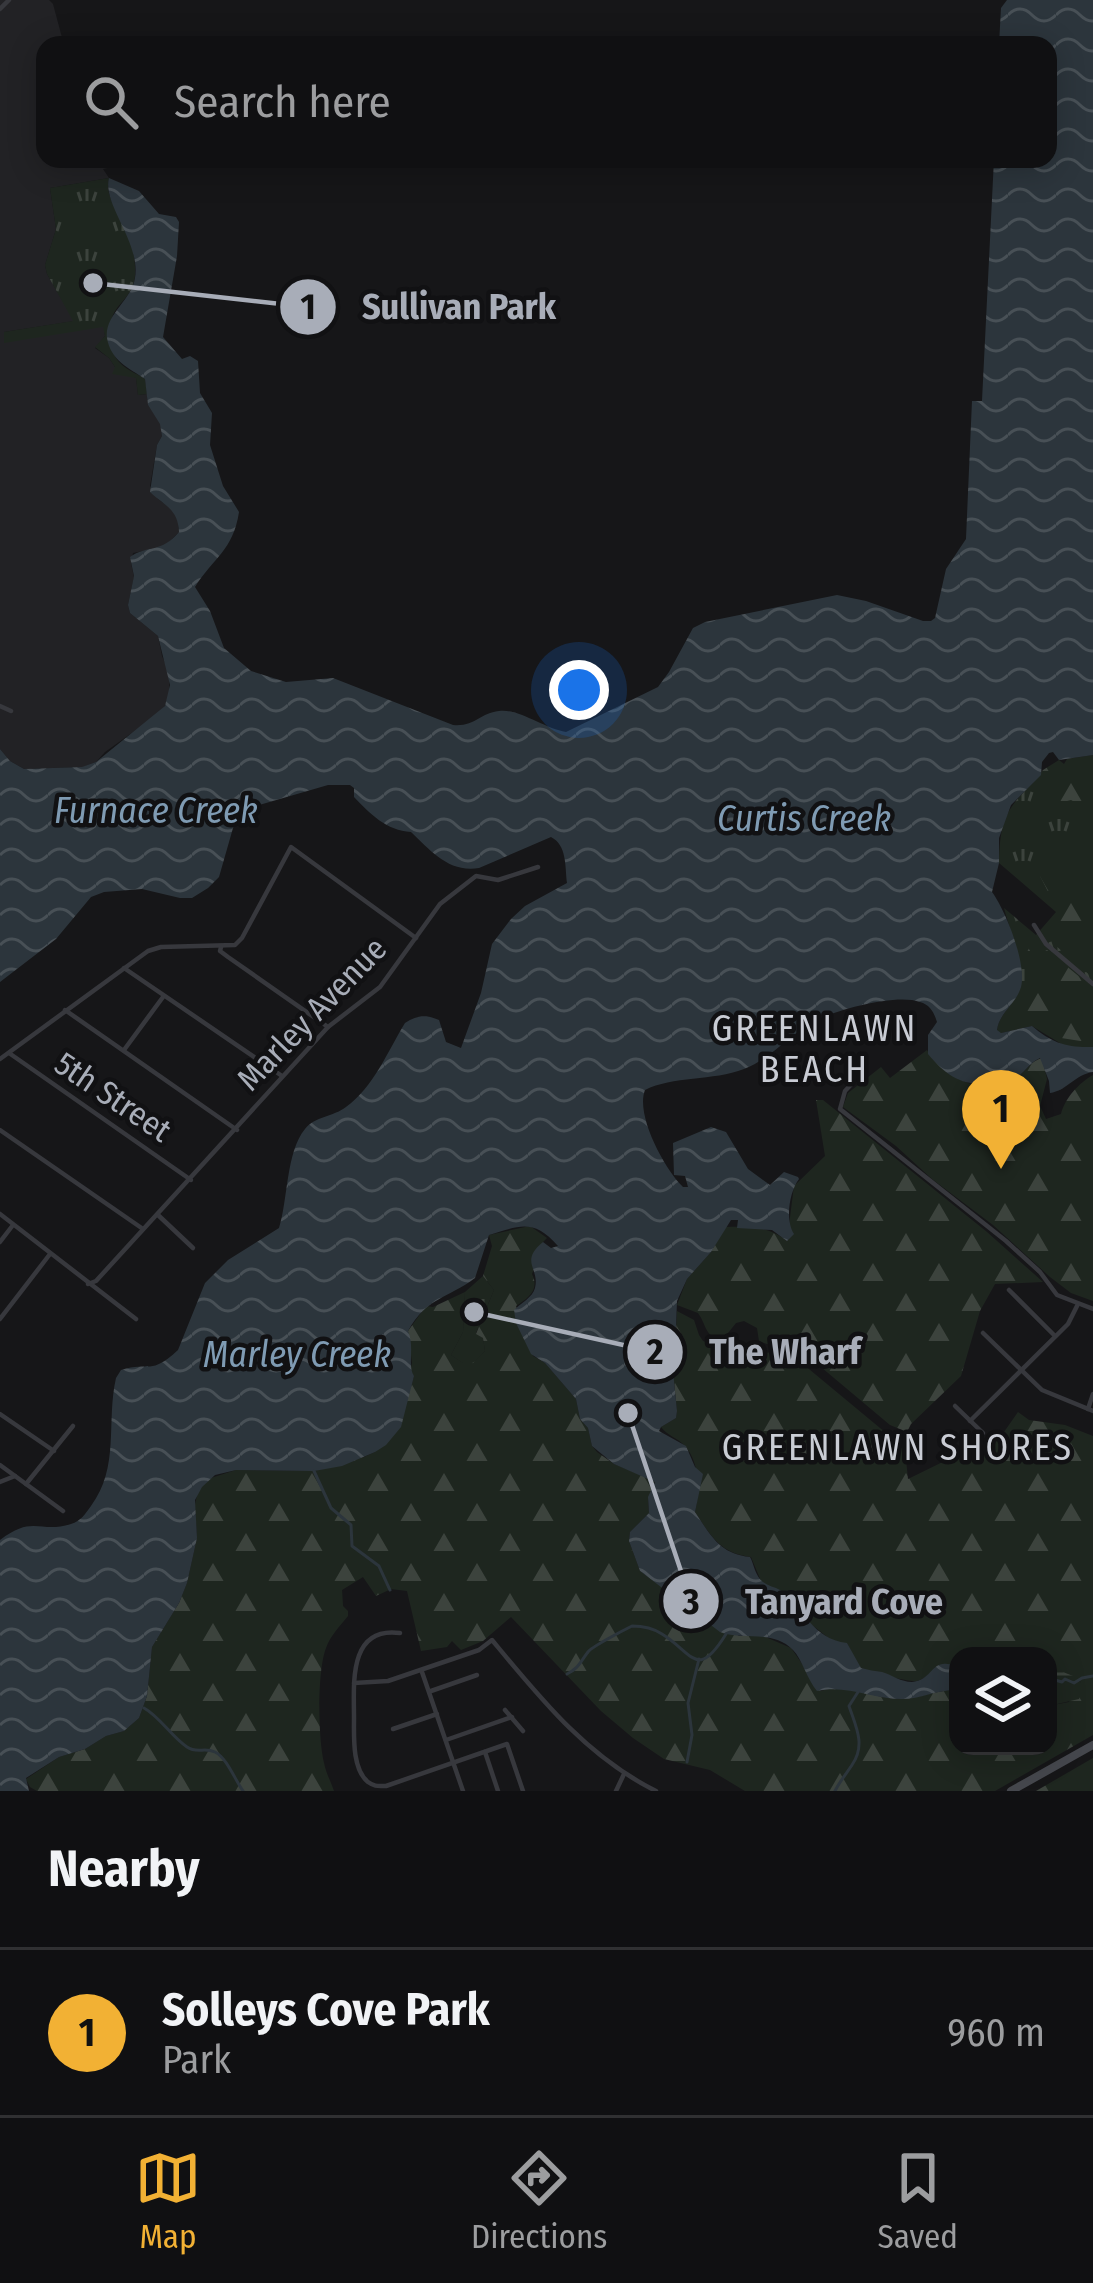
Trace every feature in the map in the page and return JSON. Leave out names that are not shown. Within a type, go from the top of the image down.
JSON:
[{"type":"main road","points":[[1011,1791],[1093,1745]]},
{"type":"street","points":[[0,9],[9,0]]},
{"type":"street","points":[[0,706],[11,710]]},
{"type":"street","points":[[0,1059],[153,949],[235,945],[292,847],[416,938]]},
{"type":"street","name":"Marley Avenue","points":[[88,1284],[191,1180],[328,1027],[380,987],[440,904],[476,876],[498,880],[538,867]]},
{"type":"street","points":[[1034,926],[1046,944],[1093,984]]},
{"type":"street","points":[[221,947],[228,957],[328,1027]]},
{"type":"street","points":[[124,968],[282,1076]]},
{"type":"street","points":[[124,1050],[164,996]]},
{"type":"street","points":[[65,1010],[237,1130]]},
{"type":"street","name":"5th Street","points":[[9,1052],[191,1180]]},
{"type":"street","points":[[865,1070],[845,1090],[840,1109],[1006,1241],[1061,1297],[1093,1309]]},
{"type":"street","points":[[0,1130],[144,1230]]},
{"type":"street","points":[[0,1214],[136,1319]]},
{"type":"street","points":[[158,1215],[193,1249]]},
{"type":"street","points":[[0,1242],[13,1225]]},
{"type":"street","points":[[0,1319],[50,1254]]},
{"type":"street","points":[[1009,1290],[1055,1336]]},
{"type":"street","points":[[970,1420],[1072,1318],[1078,1304]]},
{"type":"street","points":[[983,1333],[1042,1390],[1090,1410],[1093,1394]]},
{"type":"street","points":[[955,1406],[983,1433]]},
{"type":"street","points":[[0,1414],[54,1450]]},
{"type":"street","points":[[26,1484],[73,1426]]},
{"type":"street","points":[[0,1465],[63,1510]]},
{"type":"street","points":[[0,1483],[15,1476]]},
{"type":"street","points":[[400,1633],[386,1632],[367,1642],[356,1660],[356,1751],[368,1782],[386,1786],[507,1744],[523,1791]]},
{"type":"street","points":[[354,1683],[383,1682],[422,1670],[492,1640],[562,1724],[656,1791]]},
{"type":"street","points":[[422,1670],[464,1791]]},
{"type":"street","points":[[429,1691],[477,1675]]},
{"type":"street","points":[[505,1710],[523,1731]]},
{"type":"street","points":[[393,1729],[436,1714]]},
{"type":"street","points":[[446,1740],[512,1718]]},
{"type":"street","points":[[484,1752],[498,1791]]},
{"type":"street","points":[[616,1791],[625,1773]]},
{"type":"shaded area","points":[[0,0],[49,0],[62,36],[36,36],[36,168],[108,168],[103,169],[109,178],[50,188],[56,229],[45,265],[74,321],[4,332],[4,342],[104,326],[105,336],[95,348],[136,378],[138,395],[147,394],[162,436],[150,486],[174,511],[179,532],[164,547],[133,553],[128,605],[130,613],[158,636],[169,672],[169,694],[154,717],[83,767],[24,769],[0,749]]},
{"type":"green space","points":[[109,178],[109,192],[128,234],[135,268],[130,292],[112,318],[112,347],[120,363],[145,379],[147,394],[138,395],[136,378],[112,374],[115,367],[95,347],[105,336],[103,327],[4,343],[4,332],[73,321],[45,265],[56,229],[50,188]]},
{"type":"green space","points":[[1093,755],[1093,978],[1047,933],[1058,911],[1040,876],[1085,865],[1077,836],[1090,832],[1082,806],[1071,800],[1040,808],[1033,783],[1059,760],[1064,764],[1067,759]]},
{"type":"green space","points":[[1041,775],[1093,811],[1093,1047],[1068,1048],[1032,1026],[997,1031],[1015,996],[1019,974],[1004,908],[1036,935],[1056,912],[999,863],[1008,813]]},
{"type":"green space","points":[[1021,937],[1029,941],[1034,957],[1047,950],[1093,988],[1093,1043],[1055,1037],[1019,1017],[1016,1007],[1027,975]]},
{"type":"green space","points":[[927,1050],[944,1070],[981,1086],[1007,1082],[1042,1058],[1047,1079],[1040,1106],[1046,1119],[1061,1114],[1073,1092],[1093,1075],[1093,1301],[1071,1293],[1050,1277],[993,1225],[843,1107],[848,1093],[881,1067],[890,1078]]},
{"type":"green space","points":[[816,1100],[823,1100],[1043,1282],[995,1284],[980,1311],[961,1376],[907,1432],[890,1425],[790,1341],[759,1341],[757,1328],[744,1321],[736,1323],[724,1338],[713,1337],[698,1313],[677,1305],[687,1279],[725,1227],[765,1230],[787,1241],[794,1186],[825,1156]]},
{"type":"green space","points":[[530,1226],[547,1238],[532,1274],[534,1289],[516,1306],[533,1356],[576,1399],[592,1446],[614,1464],[655,1481],[649,1513],[630,1532],[640,1571],[739,1636],[761,1635],[791,1648],[821,1691],[840,1688],[899,1699],[949,1691],[949,1755],[1057,1755],[1057,1704],[1069,1702],[1081,1682],[1057,1670],[1057,1647],[949,1647],[949,1665],[939,1666],[917,1681],[864,1670],[847,1643],[835,1643],[761,1581],[751,1557],[717,1542],[695,1512],[698,1486],[693,1459],[661,1427],[676,1418],[677,1411],[672,1361],[677,1311],[694,1320],[703,1341],[711,1344],[736,1344],[759,1354],[786,1350],[886,1433],[904,1440],[908,1479],[1004,1432],[1018,1412],[1029,1420],[1065,1425],[1093,1436],[1093,1735],[995,1791],[745,1791],[710,1770],[664,1759],[633,1738],[511,1617],[483,1641],[461,1650],[452,1641],[447,1647],[421,1651],[407,1591],[391,1589],[376,1596],[363,1577],[342,1590],[348,1616],[328,1644],[321,1672],[322,1752],[334,1791],[37,1791],[30,1787],[26,1779],[59,1757],[124,1731],[139,1718],[147,1696],[152,1647],[187,1583],[197,1538],[198,1490],[211,1478],[236,1470],[314,1471],[375,1452],[411,1387],[408,1331],[426,1306],[465,1292],[463,1332],[451,1355],[472,1364],[485,1351],[483,1338],[476,1334],[494,1290],[483,1276],[492,1246],[489,1235]]},
{"type":"green space","points":[[483,1276],[494,1290],[476,1333],[483,1338],[485,1351],[472,1365],[464,1364],[451,1355],[463,1332],[465,1292]]},
{"type":"green space","points":[[1057,1670],[1085,1686],[1079,1699],[1057,1704]]},
{"type":"green space","points":[[1093,1758],[1093,1791],[1036,1791]]},
{"type":"water","points":[[1007,0],[1093,0],[1093,755],[1059,760],[1053,752],[1042,762],[1041,775],[1011,805],[999,838],[992,892],[1014,938],[1022,977],[1019,993],[997,1030],[1032,1026],[1060,1043],[1093,1047],[1093,1072],[1050,1093],[1040,1058],[1006,1081],[978,1084],[961,1080],[928,1054],[928,1035],[937,1022],[931,1009],[920,1002],[897,1000],[823,1017],[753,1065],[656,1086],[645,1090],[643,1101],[654,1141],[668,1168],[683,1187],[688,1187],[685,1176],[674,1175],[673,1143],[711,1127],[726,1132],[748,1169],[770,1185],[784,1172],[799,1179],[789,1206],[794,1234],[787,1241],[772,1230],[737,1228],[738,1220],[731,1220],[687,1279],[677,1301],[672,1361],[677,1411],[676,1418],[659,1431],[686,1446],[703,1474],[695,1512],[717,1542],[750,1557],[760,1579],[788,1597],[825,1636],[847,1643],[861,1668],[912,1682],[949,1664],[949,1691],[902,1699],[838,1689],[817,1691],[785,1644],[767,1637],[720,1632],[640,1571],[630,1532],[649,1513],[648,1497],[655,1482],[614,1464],[592,1446],[576,1399],[531,1354],[514,1310],[535,1288],[531,1260],[536,1249],[543,1242],[551,1248],[558,1246],[542,1231],[519,1227],[489,1235],[475,1278],[430,1305],[408,1331],[414,1376],[401,1427],[386,1445],[342,1466],[314,1471],[236,1470],[215,1475],[202,1487],[195,1500],[197,1538],[187,1583],[152,1647],[147,1696],[139,1718],[124,1731],[59,1757],[26,1778],[29,1791],[0,1791],[0,1540],[29,1526],[74,1523],[85,1514],[106,1476],[116,1378],[121,1370],[156,1365],[178,1350],[205,1283],[228,1260],[279,1228],[291,1163],[305,1129],[356,1099],[409,1020],[426,1016],[439,1020],[446,1042],[461,1048],[492,944],[525,906],[567,883],[563,851],[551,837],[479,868],[459,867],[441,859],[411,832],[379,820],[354,797],[350,785],[328,785],[245,809],[233,828],[219,877],[192,898],[142,889],[91,897],[56,939],[0,982],[0,749],[24,769],[82,767],[96,762],[165,706],[170,685],[158,636],[130,613],[128,605],[134,576],[130,557],[167,543],[179,532],[173,513],[150,492],[162,436],[148,405],[145,379],[117,358],[107,338],[110,322],[135,278],[132,251],[111,200],[109,178],[139,191],[159,214],[179,222],[163,337],[182,359],[190,356],[198,361],[200,393],[212,413],[210,445],[223,486],[239,512],[227,545],[195,587],[224,648],[251,671],[286,682],[333,678],[453,725],[506,711],[566,732],[658,687],[693,628],[705,622],[837,595],[923,621],[935,618],[946,569],[966,539],[972,401],[982,401],[994,168],[1057,168],[1057,36],[999,36],[1001,8]]},
{"type":"waterway","points":[[314,1471],[331,1508],[351,1525],[352,1546],[379,1566],[390,1590]]},
{"type":"waterway","points":[[567,1674],[591,1650],[632,1626],[655,1630],[701,1660],[726,1634]]},
{"type":"waterway","points":[[687,1762],[692,1735],[688,1703],[699,1659]]},
{"type":"waterway","points":[[1057,1681],[1074,1683],[1093,1676]]},
{"type":"waterway","points":[[835,1791],[858,1750],[849,1706],[858,1692]]},
{"type":"waterway","points":[[144,1708],[187,1747],[219,1755],[243,1791]]},
{"type":"place","name":"Sullivan Park","points":[[93,283]]},
{"type":"place","name":"Solleys Cove Park","points":[[1001,1169]]},
{"type":"place","name":"The Wharf","points":[[474,1312]]},
{"type":"place","name":"Tanyard Cove","points":[[628,1413]]},
{"type":"district","name":"GREENLAWN BEACH","points":[[815,1050]]},
{"type":"district","name":"GREENLAWN SHORES","points":[[898,1448]]},
{"type":"water label","name":"Furnace Creek","points":[[156,811]]},
{"type":"water label","name":"Curtis Creek","points":[[804,819]]},
{"type":"water label","name":"Marley Creek","points":[[297,1355]]}]
